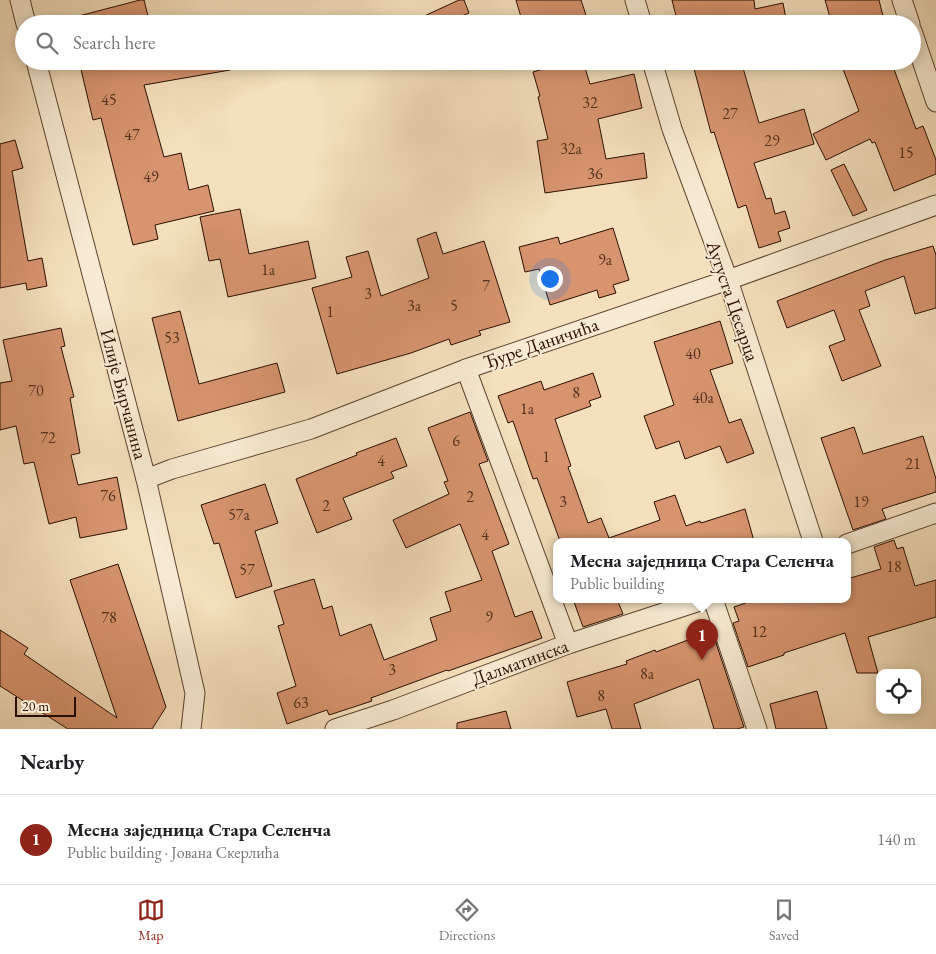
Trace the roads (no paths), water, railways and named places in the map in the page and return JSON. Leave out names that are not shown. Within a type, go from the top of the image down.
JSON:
[{"type":"street","points":[[20,0],[24,15]]},
{"type":"street","points":[[635,0],[639,15]]},
{"type":"street","points":[[902,0],[907,15]]},
{"type":"street","points":[[921,58],[936,102]]},
{"type":"street","name":"Илије Бирчанина","points":[[38,70],[146,479],[195,693],[191,729]]},
{"type":"street","name":"Аугуста Цесарца","points":[[655,70],[672,129],[728,280],[812,538]]},
{"type":"street","name":"Ђуре Даничића","points":[[146,479],[172,469],[311,429],[466,369],[728,280],[936,206]]},
{"type":"street","points":[[466,369],[568,644]]},
{"type":"street","points":[[851,543],[936,513]]},
{"type":"street","name":"Далматинска","points":[[334,729],[392,710],[568,644],[694,603]]},
{"type":"street","points":[[715,603],[757,729]]},
{"type":"place","name":"Месна заједница Стара Селенча","points":[[702,660]]}]
